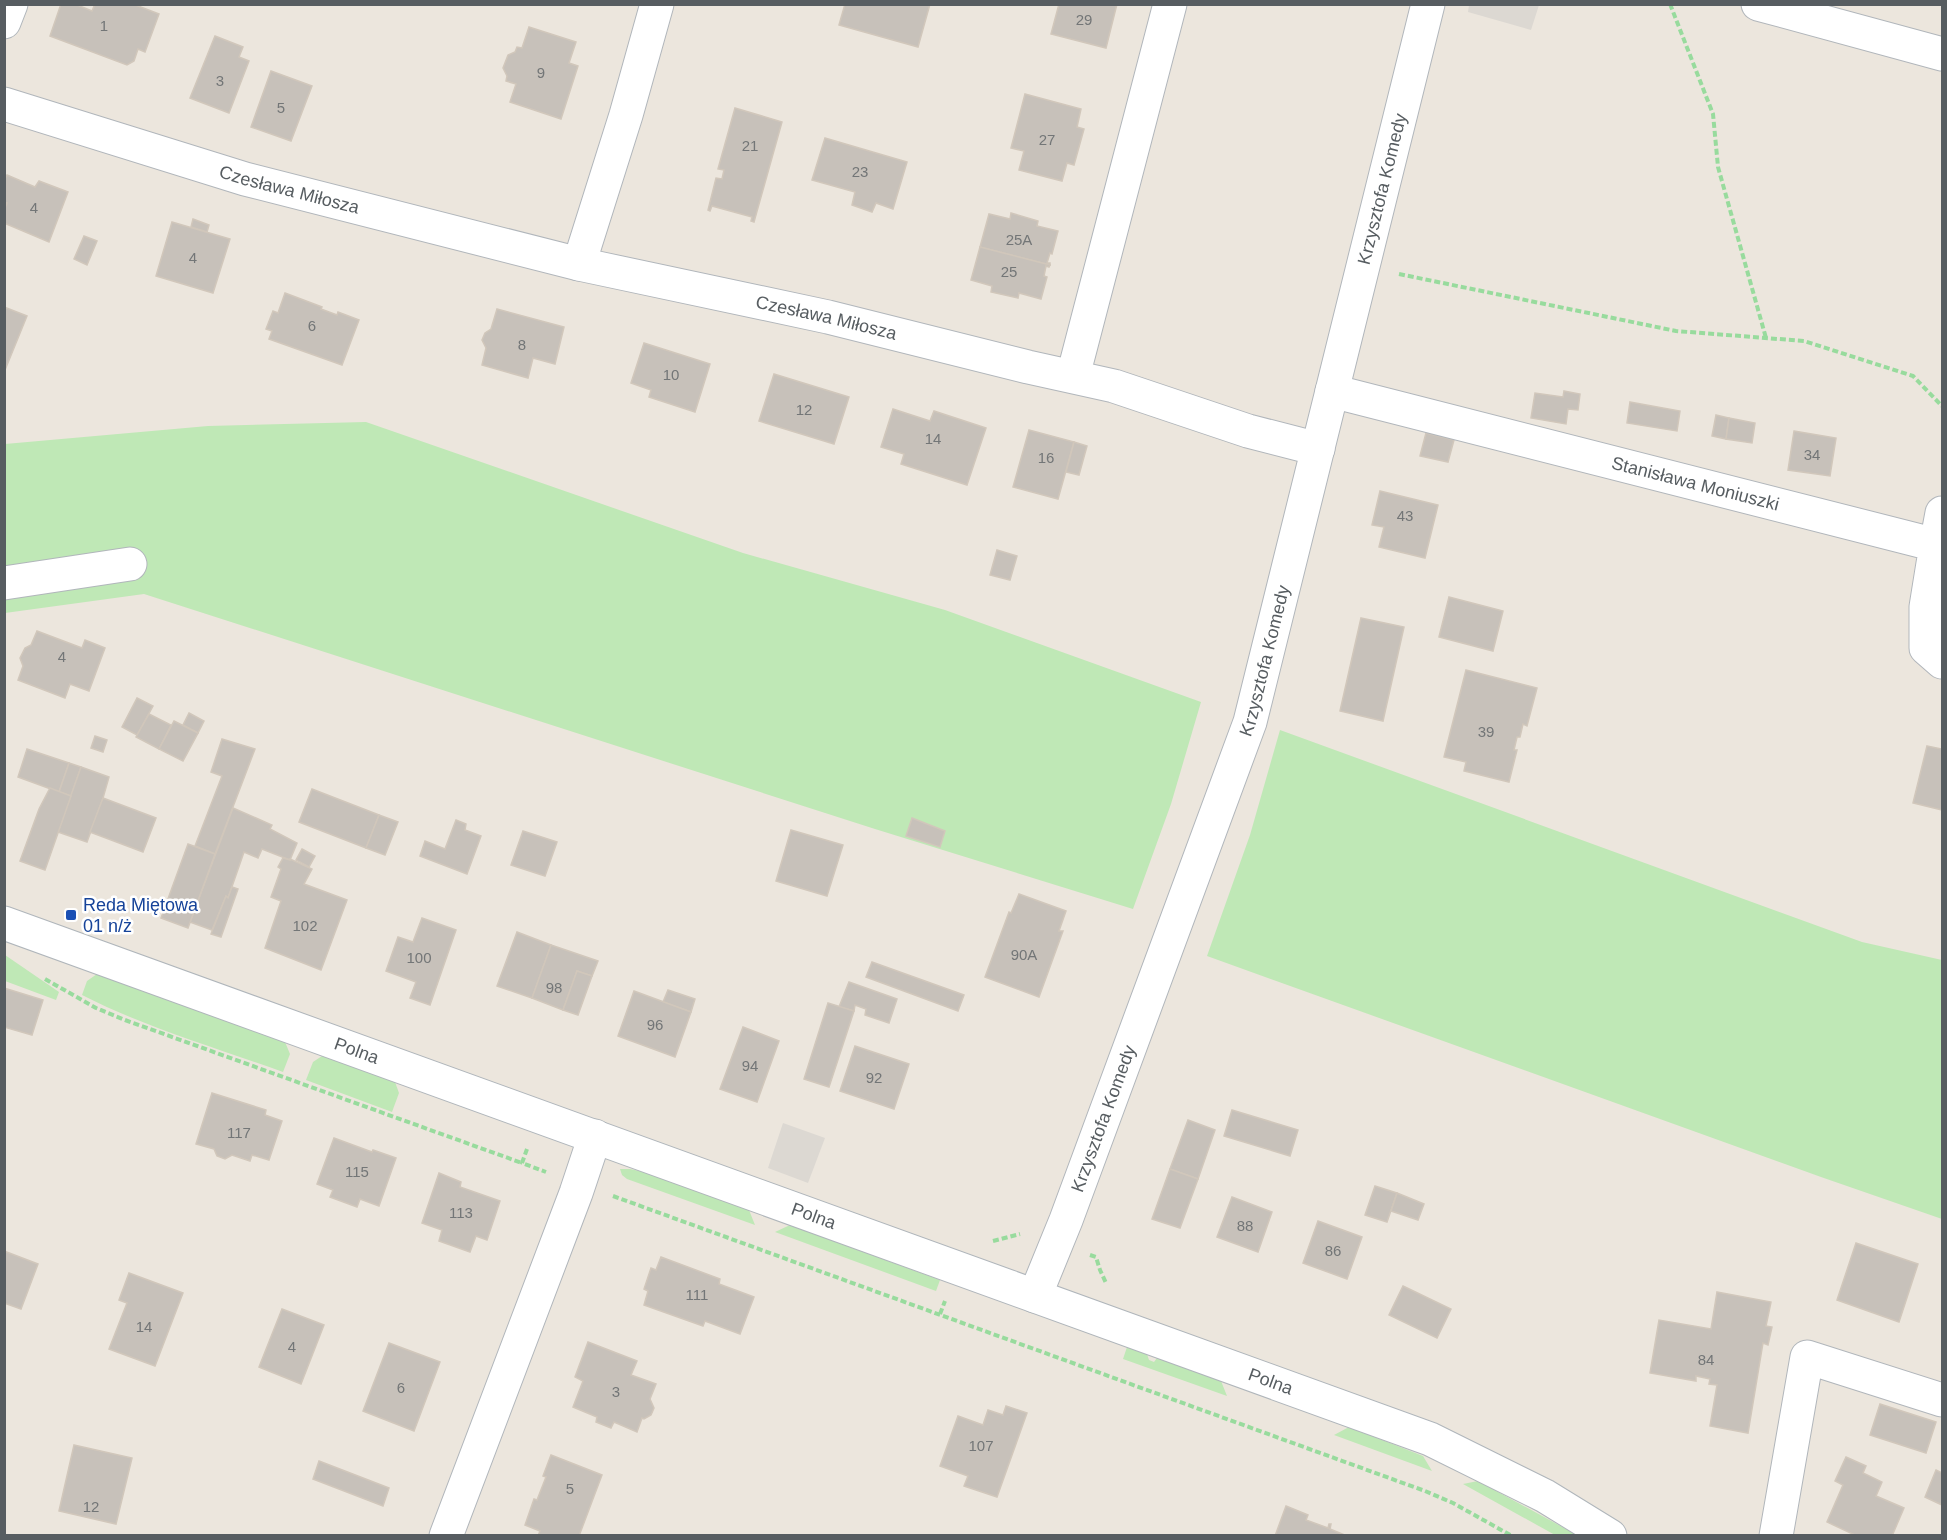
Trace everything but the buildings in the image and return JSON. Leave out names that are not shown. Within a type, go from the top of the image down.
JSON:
[{"type":"street","points":[[4,22],[11,4]]},
{"type":"street","points":[[579,264],[626,115],[657,4]]},
{"type":"street","points":[[1073,376],[1170,4]]},
{"type":"street","name":"Krzysztofa Komedy","points":[[1035,1296],[1066,1220],[1250,722],[1428,4]]},
{"type":"street","points":[[1758,4],[1942,54]]},
{"type":"street","name":"Czesława Miłosza","points":[[4,104],[245,179],[579,264],[828,317],[1114,386],[1248,430],[1318,449]]},
{"type":"street","name":"Stanisława Moniuszki","points":[[1332,391],[1936,545]]},
{"type":"street","points":[[1942,513],[1926,607],[1926,648],[1942,662]]},
{"type":"street","points":[[4,583],[130,564]]},
{"type":"street","name":"Polna","points":[[4,923],[1430,1439],[1545,1496],[1610,1536]]},
{"type":"street","points":[[446,1536],[576,1193],[595,1136]]},
{"type":"street","points":[[1776,1536],[1807,1357],[1942,1400]]},
{"type":"path","points":[[1670,4],[1713,114],[1718,167],[1766,338]]},
{"type":"path","points":[[1363,266],[1676,331],[1804,341],[1913,376],[1942,406]]},
{"type":"path","points":[[43,978],[96,1008],[125,1020],[554,1175]]},
{"type":"path","points":[[522,1163],[529,1142]]},
{"type":"path","points":[[606,1193],[1425,1491],[1453,1503],[1512,1536]]},
{"type":"path","points":[[940,1314],[942,1308]]},
{"type":"shaded area","points":[[1469,4],[1539,5],[1531,30],[1468,12]]},
{"type":"shaded area","points":[[783,1123],[825,1138],[808,1183],[768,1168]]},
{"type":"green space","points":[[366,422],[743,553],[945,610],[1201,702],[1171,804],[1133,909],[875,829],[144,594],[5,613],[5,444],[208,426]]},
{"type":"green space","points":[[1280,730],[1862,942],[1942,960],[1942,1219],[1207,956],[1250,835]]},
{"type":"green space","points":[[5,955],[59,992],[56,1000],[5,981]]},
{"type":"green space","points":[[97,974],[285,1042],[290,1054],[283,1072],[155,1027],[82,995],[87,981]]},
{"type":"green space","points":[[322,1056],[395,1082],[399,1093],[392,1112],[306,1080],[313,1062]]},
{"type":"green space","points":[[620,1169],[644,1172],[749,1210],[755,1225],[627,1179],[622,1175]]},
{"type":"green space","points":[[790,1225],[940,1280],[936,1291],[775,1232]]},
{"type":"green space","points":[[1127,1347],[1147,1354],[1149,1360],[1154,1362],[1157,1358],[1221,1381],[1227,1396],[1123,1359]]},
{"type":"green space","points":[[1349,1427],[1423,1456],[1432,1471],[1334,1435]]},
{"type":"green space","points":[[1478,1481],[1577,1535],[1555,1535],[1463,1484]]},
{"type":"place","name":"Reda Miętowa 01 n/ż","points":[[71,915]]}]
